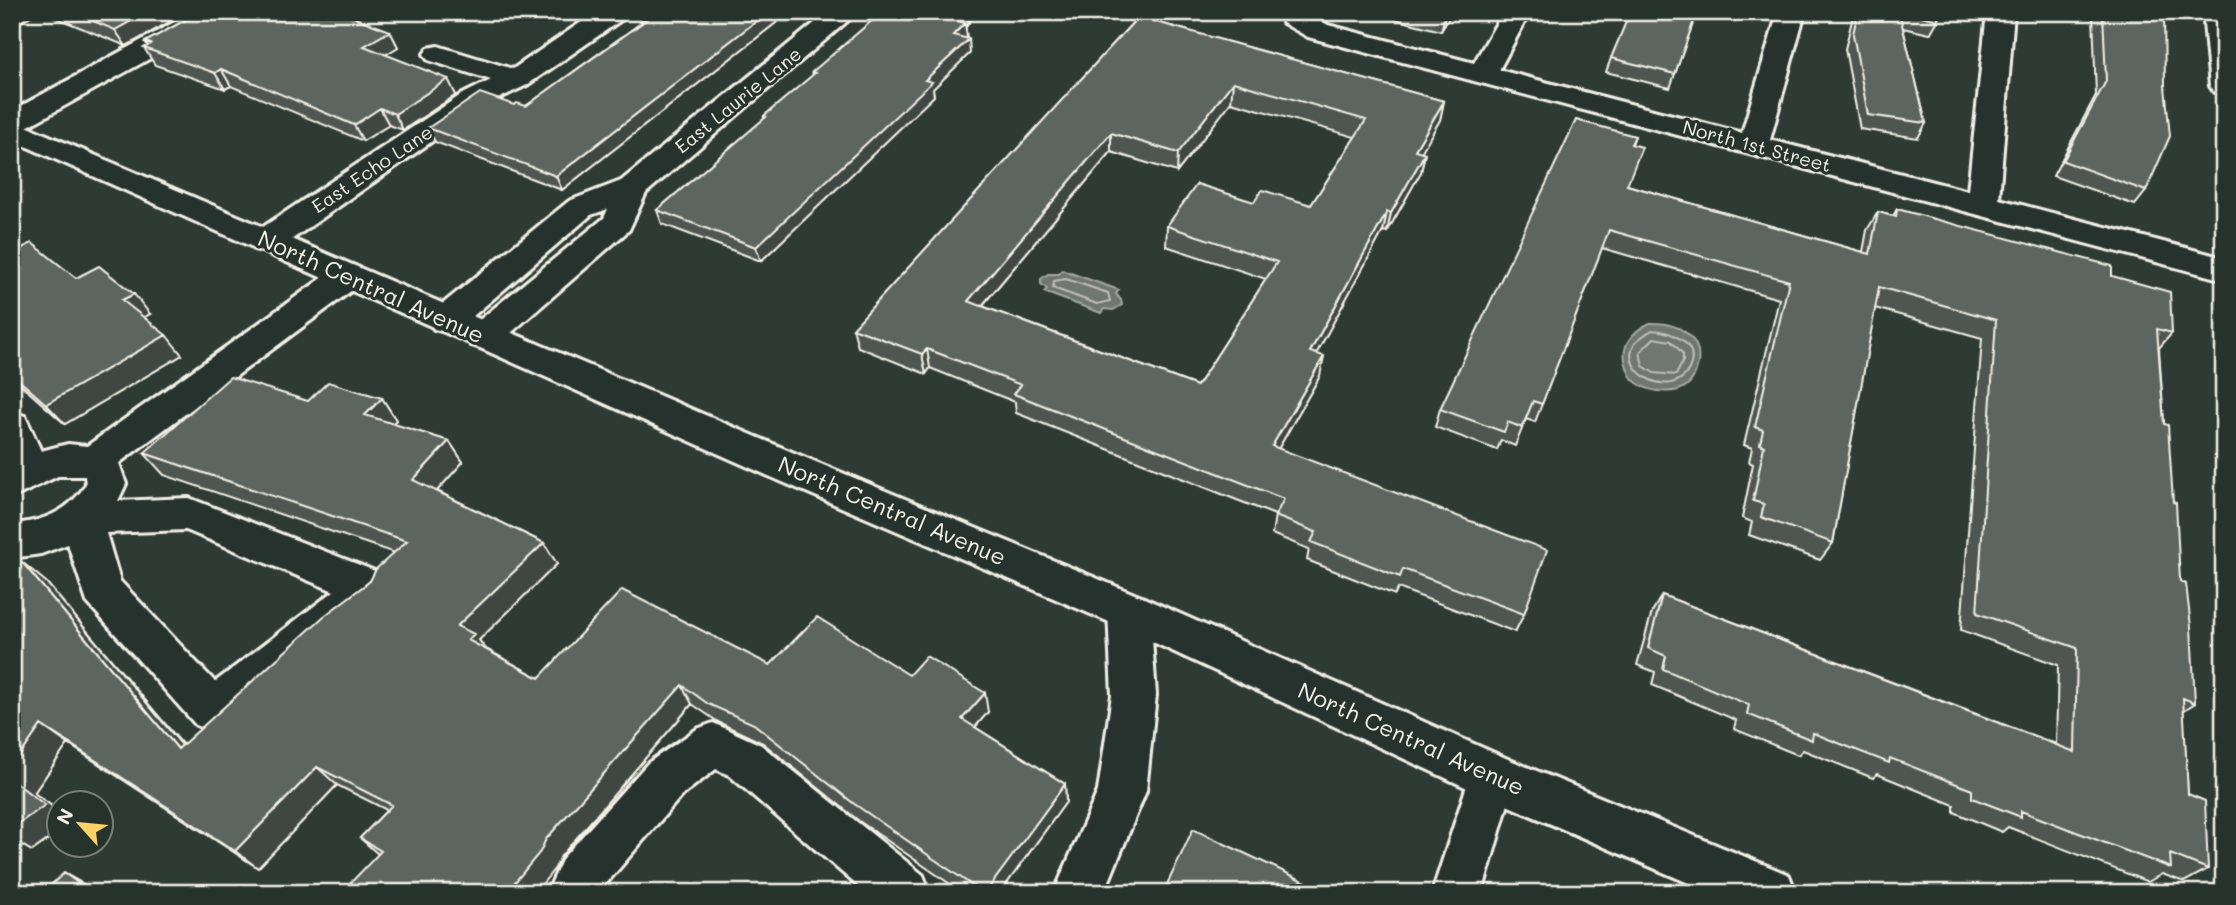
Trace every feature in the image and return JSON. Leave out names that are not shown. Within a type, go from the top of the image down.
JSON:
[{"type":"street","points":[[12,123],[213,12]]},
{"type":"street","name":"East Echo Lane","points":[[278,247],[495,108],[517,79],[614,12]]},
{"type":"street","name":"East Laurie Lane","points":[[446,320],[580,208],[632,188],[845,12]]},
{"type":"street","points":[[1482,74],[1517,12]]},
{"type":"street","points":[[1753,145],[1792,12]]},
{"type":"street","points":[[1982,205],[2001,12]]},
{"type":"street","points":[[2216,12],[2224,86]]},
{"type":"street","name":"North 1st Street","points":[[1293,14],[1318,31],[2224,269]]},
{"type":"street","points":[[438,54],[517,79]]},
{"type":"street","name":"North Central Avenue","points":[[12,129],[446,320],[1129,611],[1493,776],[1772,893]]},
{"type":"street","name":"East Laurie Lane","points":[[484,336],[618,223],[632,188]]},
{"type":"street","points":[[557,228],[594,243]]},
{"type":"street","points":[[93,461],[347,276]]},
{"type":"street","points":[[12,426],[18,475],[64,460],[93,461],[102,467],[106,484],[98,501],[81,518],[46,537],[12,541]]},
{"type":"street","points":[[190,514],[370,587],[212,711],[102,590],[81,518],[190,514]]},
{"type":"street","points":[[1079,893],[1122,791],[1133,695],[1129,611]]},
{"type":"street","points":[[572,893],[582,874],[665,779],[713,744],[745,760],[905,893]]},
{"type":"street","points":[[1457,893],[1493,776]]},
{"type":"water","points":[[1062,270],[1119,290],[1116,294],[1122,305],[1113,310],[1104,309],[1101,313],[1044,292],[1047,289],[1041,284],[1041,279],[1048,274],[1059,274]]},
{"type":"water","points":[[1650,323],[1682,330],[1695,344],[1698,364],[1690,383],[1684,388],[1668,392],[1651,390],[1637,383],[1630,374],[1625,357],[1626,345],[1633,334]]},
{"type":"building","points":[[71,12],[147,12],[115,30]]},
{"type":"building","points":[[200,12],[340,12],[390,31],[364,46],[448,79],[395,114],[380,108],[354,125],[221,69],[215,73],[144,48],[151,44],[145,42]]},
{"type":"building","points":[[650,12],[768,12],[556,176],[428,128],[480,93],[514,105],[517,103],[526,106],[646,20],[641,19]]},
{"type":"building","points":[[882,12],[906,20],[914,12],[926,12],[965,23],[953,35],[969,39],[925,80],[932,82],[756,247],[657,210],[766,117],[764,116],[815,73],[812,72]]},
{"type":"building","points":[[1428,12],[1447,12],[1445,16]]},
{"type":"building","points":[[1630,12],[1697,12],[1675,74],[1611,58]]},
{"type":"building","points":[[1858,12],[1899,12],[1926,123],[1868,115],[1853,34]]},
{"type":"building","points":[[1904,12],[1939,12],[1938,20]]},
{"type":"building","points":[[2103,12],[2164,12],[2165,86],[2170,136],[2146,191],[2063,161],[2106,81]]},
{"type":"building","points":[[1138,17],[1444,101],[1415,150],[1425,153],[1391,213],[1387,212],[1310,352],[1324,356],[1272,446],[1547,550],[1524,614],[1403,569],[1400,577],[1311,542],[1316,532],[1275,516],[1284,499],[1014,394],[1021,385],[927,349],[922,354],[853,328]],"holes":[[[1233,82],[1366,120],[1311,205],[1262,190],[1254,202],[1197,184],[1167,226],[1277,262],[1197,386],[968,301],[1111,133],[1178,153]]]},
{"type":"building","points":[[1576,120],[1635,136],[1631,144],[1642,147],[1627,185],[1870,254],[1878,212],[1896,217],[1897,209],[2112,266],[2112,276],[2170,292],[2172,333],[2157,329],[2164,424],[2168,425],[2173,502],[2176,503],[2180,581],[2186,584],[2191,627],[2195,703],[2183,698],[2188,794],[2205,801],[2208,869],[2170,854],[2171,868],[2021,811],[2021,817],[1972,798],[1972,790],[1890,758],[1889,763],[1813,733],[1812,740],[1747,714],[1749,705],[1663,669],[1666,656],[1648,648],[1662,595],[2075,752],[2077,648],[1977,613],[1996,320],[1879,287],[1833,543],[1761,517],[1764,504],[1753,501],[1764,446],[1760,444],[1763,430],[1755,427],[1789,281],[1609,230],[1542,404],[1533,401],[1522,428],[1508,422],[1504,432],[1440,409]]},
{"type":"building","points":[[32,243],[76,278],[99,266],[134,294],[122,300],[166,335],[46,404],[12,374],[12,253]]},
{"type":"building","points":[[230,377],[308,401],[328,382],[382,398],[365,415],[449,441],[413,480],[544,543],[457,626],[474,634],[468,640],[539,678],[622,590],[770,665],[817,617],[909,675],[926,656],[985,693],[962,719],[1065,784],[983,893],[853,803],[754,724],[708,704],[682,685],[546,839],[540,852],[506,893],[341,893],[381,851],[360,838],[392,805],[317,767],[235,851],[41,725],[12,767],[12,568],[22,562],[178,749],[323,617],[370,581],[376,569],[407,541],[144,453]]},
{"type":"building","points":[[12,780],[45,805],[12,828]]},
{"type":"building","points":[[1193,829],[1329,893],[1163,893]]},
{"type":"building","points":[[64,873],[92,893],[42,893]]}]
